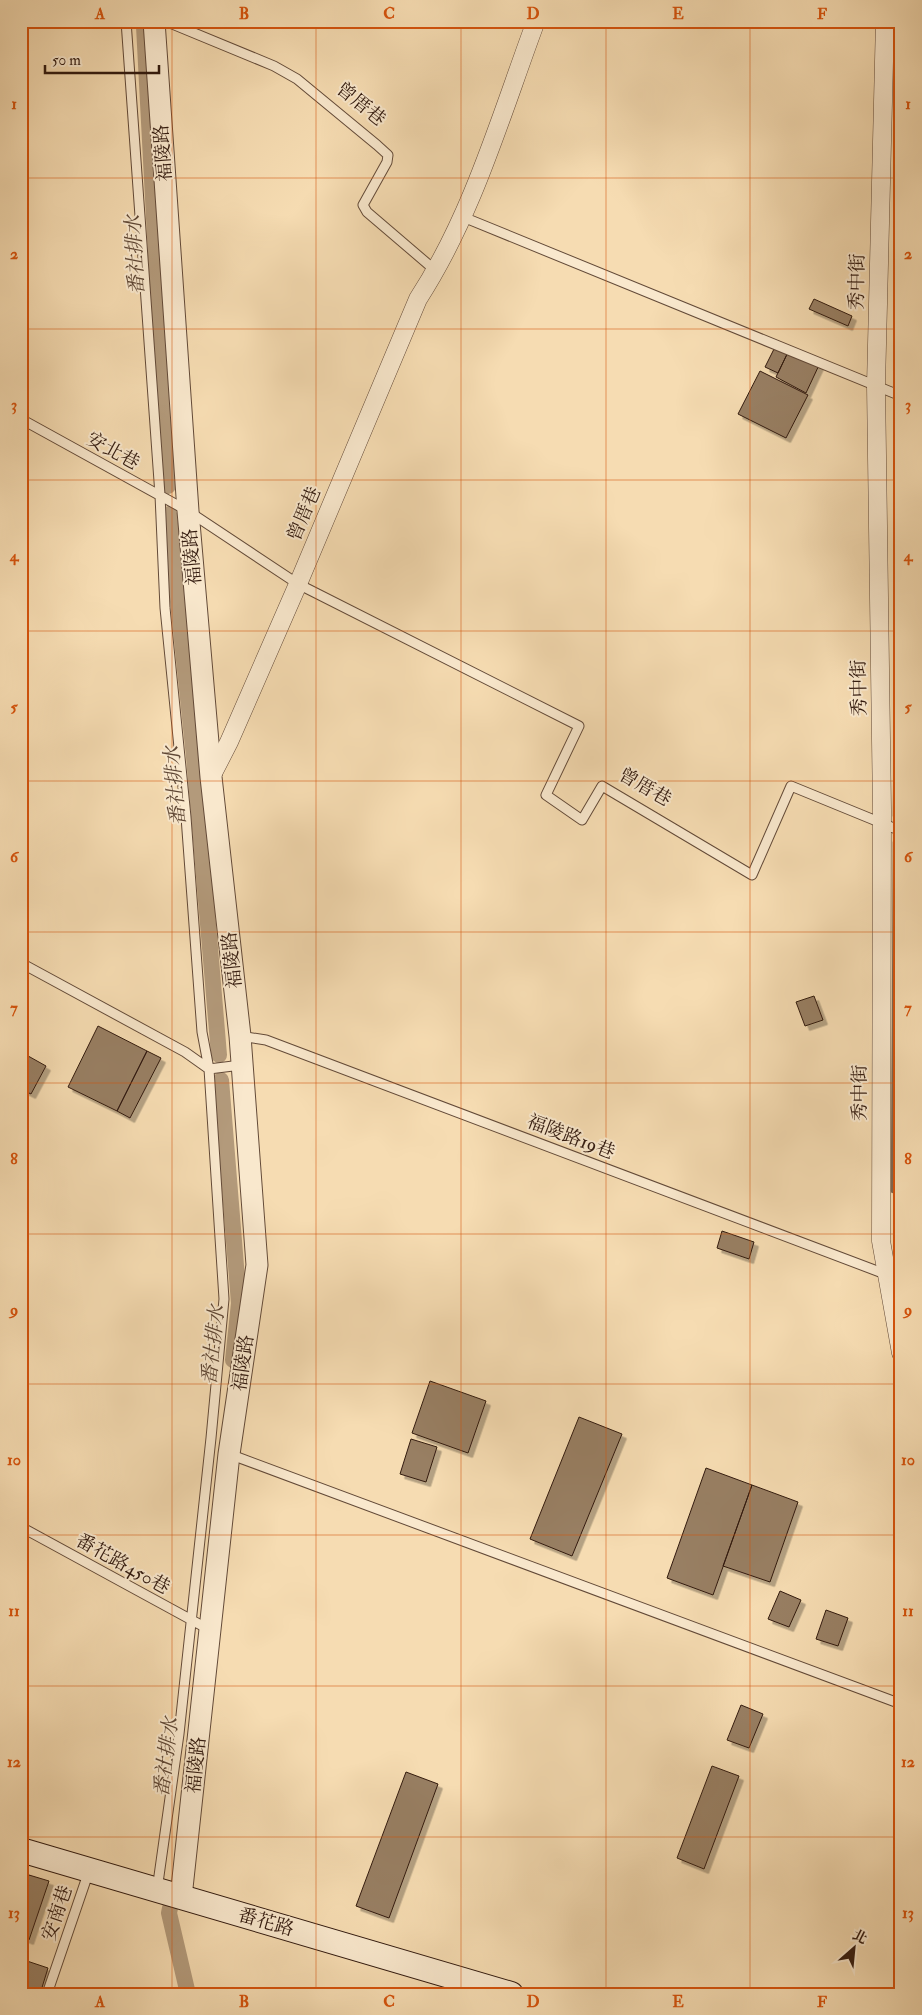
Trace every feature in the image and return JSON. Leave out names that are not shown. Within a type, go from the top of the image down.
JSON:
[{"type":"main road","name":"番花路","points":[[21,1850],[511,1994]]},
{"type":"street","name":"福陵路","points":[[154,21],[188,511],[212,776],[240,1036],[257,1265],[229,1454],[182,1897]]},
{"type":"street","name":"曾厝巷","points":[[212,776],[229,742],[298,584],[418,299],[436,271],[463,217],[536,21]]},
{"type":"street","name":"秀中街","points":[[885,21],[876,384],[882,824],[881,1240],[894,1277],[901,1353]]},
{"type":"lane","points":[[126,21],[160,495],[166,608],[186,817],[202,1032],[209,1069],[224,1299],[179,1734],[157,1890]]},
{"type":"lane","name":"曾厝巷","points":[[165,21],[274,66],[298,79],[388,155],[387,162],[363,205],[367,212],[436,271]]},
{"type":"lane","points":[[463,217],[876,384],[901,396]]},
{"type":"lane","name":"安北巷","points":[[21,419],[188,511]]},
{"type":"lane","name":"曾厝巷","points":[[188,511],[298,584],[579,726],[546,795],[582,820],[602,786],[752,875],[791,786],[882,824]]},
{"type":"lane","points":[[882,824],[901,831]]},
{"type":"lane","points":[[21,963],[185,1052],[209,1069],[241,1065]]},
{"type":"lane","name":"福陵路19巷","points":[[240,1036],[266,1040],[894,1277]]},
{"type":"lane","points":[[229,1454],[901,1704]]},
{"type":"lane","name":"番花路450巷","points":[[21,1527],[210,1630]]},
{"type":"lane","name":"安南巷","points":[[47,1994],[89,1870]]},
{"type":"building","points":[[814,299],[852,316],[848,326],[809,309]]},
{"type":"building","points":[[778,341],[790,348],[778,373],[765,367]]},
{"type":"building","points":[[790,348],[820,363],[806,393],[776,377]]},
{"type":"building","points":[[760,371],[808,395],[786,438],[738,414]]},
{"type":"building","points":[[897,407],[901,408],[901,437],[894,436]]},
{"type":"building","points":[[814,996],[823,1020],[805,1026],[796,1002]]},
{"type":"building","points":[[98,1026],[147,1051],[117,1111],[68,1087]]},
{"type":"building","points":[[147,1051],[161,1058],[130,1118],[117,1111]]},
{"type":"building","points":[[21,1052],[46,1066],[31,1094],[21,1089]]},
{"type":"building","points":[[722,1231],[754,1242],[749,1259],[717,1248]]},
{"type":"building","points":[[430,1381],[486,1401],[468,1453],[412,1433]]},
{"type":"building","points":[[579,1417],[622,1434],[572,1556],[530,1539]]},
{"type":"building","points":[[411,1439],[437,1447],[426,1482],[400,1474]]},
{"type":"building","points":[[706,1468],[752,1485],[713,1595],[667,1578]]},
{"type":"building","points":[[752,1485],[798,1502],[770,1582],[723,1566]]},
{"type":"building","points":[[780,1591],[801,1600],[789,1627],[768,1619]]},
{"type":"building","points":[[826,1610],[848,1618],[838,1646],[816,1639]]},
{"type":"building","points":[[741,1705],[763,1714],[749,1748],[727,1740]]},
{"type":"building","points":[[712,1766],[739,1776],[704,1869],[677,1858]]},
{"type":"building","points":[[406,1772],[438,1784],[389,1918],[356,1906]]},
{"type":"building","points":[[29,1875],[49,1881],[29,1940],[21,1937],[21,1899]]},
{"type":"building","points":[[27,1961],[48,1968],[40,1994],[21,1994],[21,1978]]},
{"type":"waterway","points":[[898,381],[900,21]]},
{"type":"waterway","name":"番社排水","points":[[144,26],[168,486]]},
{"type":"waterway","points":[[895,816],[898,432]]},
{"type":"waterway","name":"番社排水","points":[[169,514],[194,757],[219,1055]]},
{"type":"waterway","points":[[893,1191],[895,842]]},
{"type":"waterway","name":"番社排水","points":[[221,1080],[239,1303],[233,1360]]},
{"type":"waterway","name":"番社排水","points":[[170,1908],[169,1913],[188,1994]]}]
